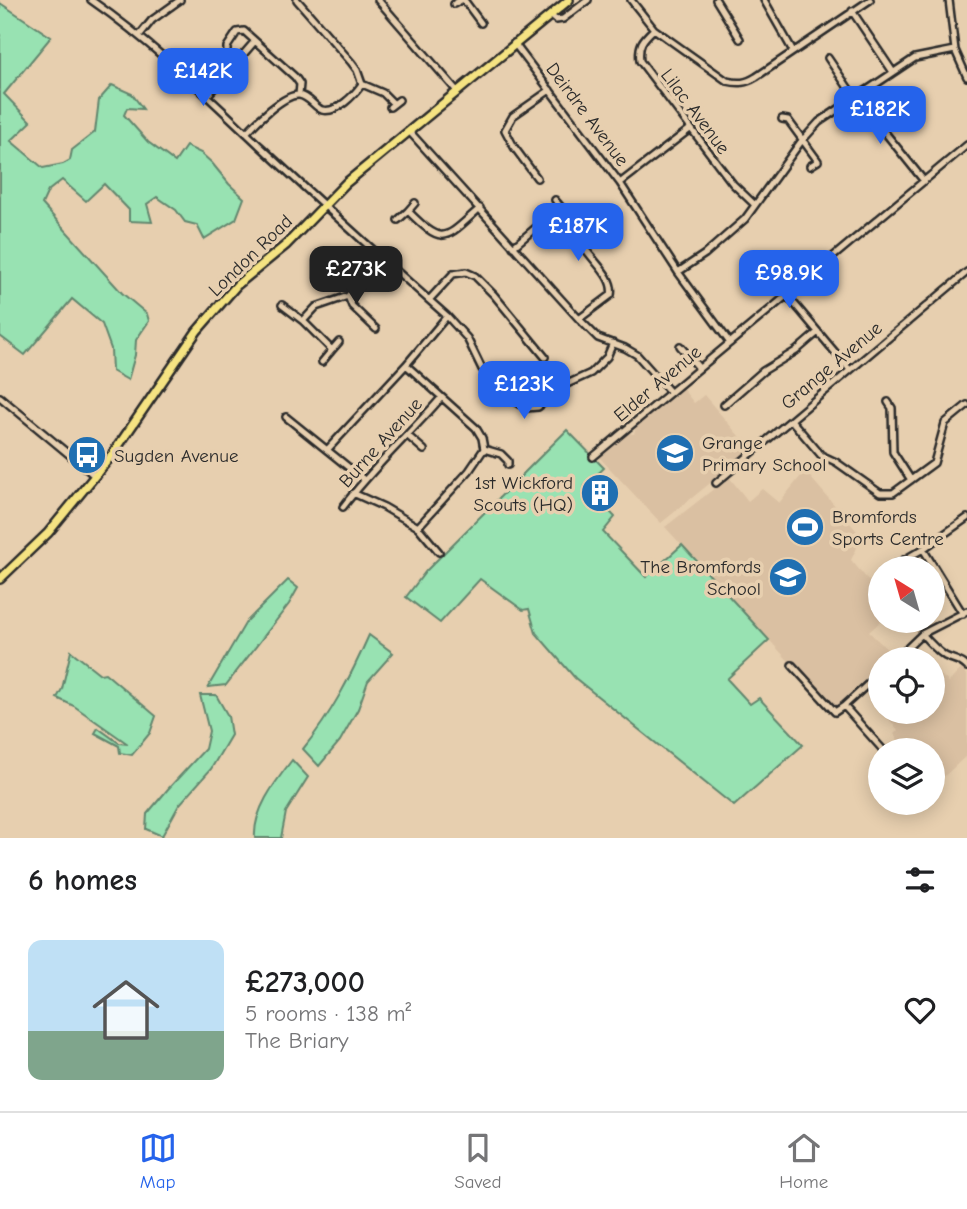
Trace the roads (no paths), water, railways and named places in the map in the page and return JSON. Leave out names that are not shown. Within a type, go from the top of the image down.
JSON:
[{"type":"main road","name":"London Road","points":[[0,579],[48,533],[95,476],[136,424],[197,331],[237,285],[286,245],[323,205],[563,2]]},
{"type":"street","points":[[91,0],[139,36],[208,95],[323,205],[447,316],[467,338],[482,369],[511,398],[526,408],[538,407],[568,384],[591,373],[607,357],[613,343]]},
{"type":"street","points":[[139,36],[152,20],[180,0]]},
{"type":"street","points":[[297,0],[351,62],[362,83],[383,93],[395,104]]},
{"type":"street","points":[[378,0],[457,92]]},
{"type":"street","points":[[454,4],[462,0],[481,23]]},
{"type":"street","points":[[550,15],[556,20],[564,19],[588,0]]},
{"type":"street","points":[[631,0],[654,29],[727,81],[737,84],[757,78],[870,0]]},
{"type":"street","points":[[716,0],[740,39]]},
{"type":"street","points":[[764,0],[793,51]]},
{"type":"street","points":[[949,0],[955,50],[967,77]]},
{"type":"street","points":[[852,11],[893,72]]},
{"type":"street","name":"Lilac Avenue","points":[[654,29],[641,42],[638,49],[640,61],[733,184],[755,205]]},
{"type":"street","points":[[237,62],[226,50],[237,32],[244,31],[295,77],[300,84],[299,95]]},
{"type":"street","points":[[208,95],[255,41]]},
{"type":"street","name":"Deirdre Avenue","points":[[514,43],[620,183],[678,272],[730,343]]},
{"type":"street","points":[[678,272],[705,254],[745,219],[819,122],[915,58],[955,50]]},
{"type":"street","points":[[828,58],[855,97]]},
{"type":"street","points":[[246,133],[286,98],[299,95],[319,109],[332,110],[352,95],[362,83]]},
{"type":"street","points":[[537,178],[505,130],[513,116],[550,90]]},
{"type":"street","points":[[864,91],[880,113],[879,121],[883,130],[924,181]]},
{"type":"street","points":[[782,119],[788,120],[818,160],[810,166]]},
{"type":"street","points":[[620,183],[690,129]]},
{"type":"street","points":[[409,131],[579,320],[598,338],[636,355],[670,392]]},
{"type":"street","name":"Elder Avenue","points":[[593,457],[967,145]]},
{"type":"street","points":[[555,200],[580,230],[583,245],[612,289],[611,295],[579,320]]},
{"type":"street","points":[[398,220],[415,203]]},
{"type":"street","points":[[513,247],[560,207]]},
{"type":"street","points":[[408,211],[435,236],[444,236],[480,208]]},
{"type":"street","points":[[303,321],[316,307],[348,296],[381,258]]},
{"type":"street","points":[[429,300],[453,274],[466,272],[475,276],[545,357]]},
{"type":"street","name":"Grange Avenue","points":[[716,483],[967,272]]},
{"type":"street","points":[[787,295],[850,370]]},
{"type":"street","points":[[348,296],[352,306],[376,329]]},
{"type":"street","points":[[282,305],[303,321],[332,350]]},
{"type":"street","points":[[290,311],[295,305]]},
{"type":"street","points":[[327,450],[406,365],[447,316]]},
{"type":"street","points":[[364,329],[370,323]]},
{"type":"street","points":[[724,405],[764,371],[796,351],[818,332]]},
{"type":"street","points":[[322,362],[339,342]]},
{"type":"street","points":[[539,350],[547,343]]},
{"type":"street","points":[[680,346],[699,368]]},
{"type":"street","points":[[406,365],[473,425],[482,438],[484,449],[469,471],[418,527]]},
{"type":"street","points":[[0,397],[95,476]]},
{"type":"street","name":"Burne Avenue","points":[[343,507],[363,479],[408,436],[441,398]]},
{"type":"street","points":[[730,400],[736,407]]},
{"type":"street","points":[[888,402],[892,408],[893,452],[911,480]]},
{"type":"street","points":[[791,420],[821,455],[836,461],[880,493],[892,493],[934,463],[945,423],[967,405]]},
{"type":"street","points":[[286,418],[363,479]]},
{"type":"street","points":[[408,436],[424,450]]},
{"type":"street","points":[[484,449],[501,454],[508,461],[508,465]]},
{"type":"street","points":[[353,493],[418,527],[439,552]]},
{"type":"street","points":[[377,504],[380,495]]},
{"type":"street","points":[[911,556],[967,518]]},
{"type":"street","points":[[433,546],[439,540]]},
{"type":"street","points":[[923,549],[965,612],[945,622]]},
{"type":"street","points":[[908,647],[922,634],[946,657],[964,663],[967,667]]},
{"type":"street","points":[[792,665],[835,712],[868,684]]},
{"type":"street","points":[[844,706],[872,738]]},
{"type":"place","name":"Grange Primary School","points":[[675,453]]},
{"type":"place","name":"Sugden Avenue","points":[[87,455]]},
{"type":"place","name":"1st Wickford Scouts (HQ)","points":[[600,493]]},
{"type":"place","name":"Bromfords Sports Centre","points":[[805,527]]},
{"type":"place","name":"The Bromfords School","points":[[788,577]]}]
